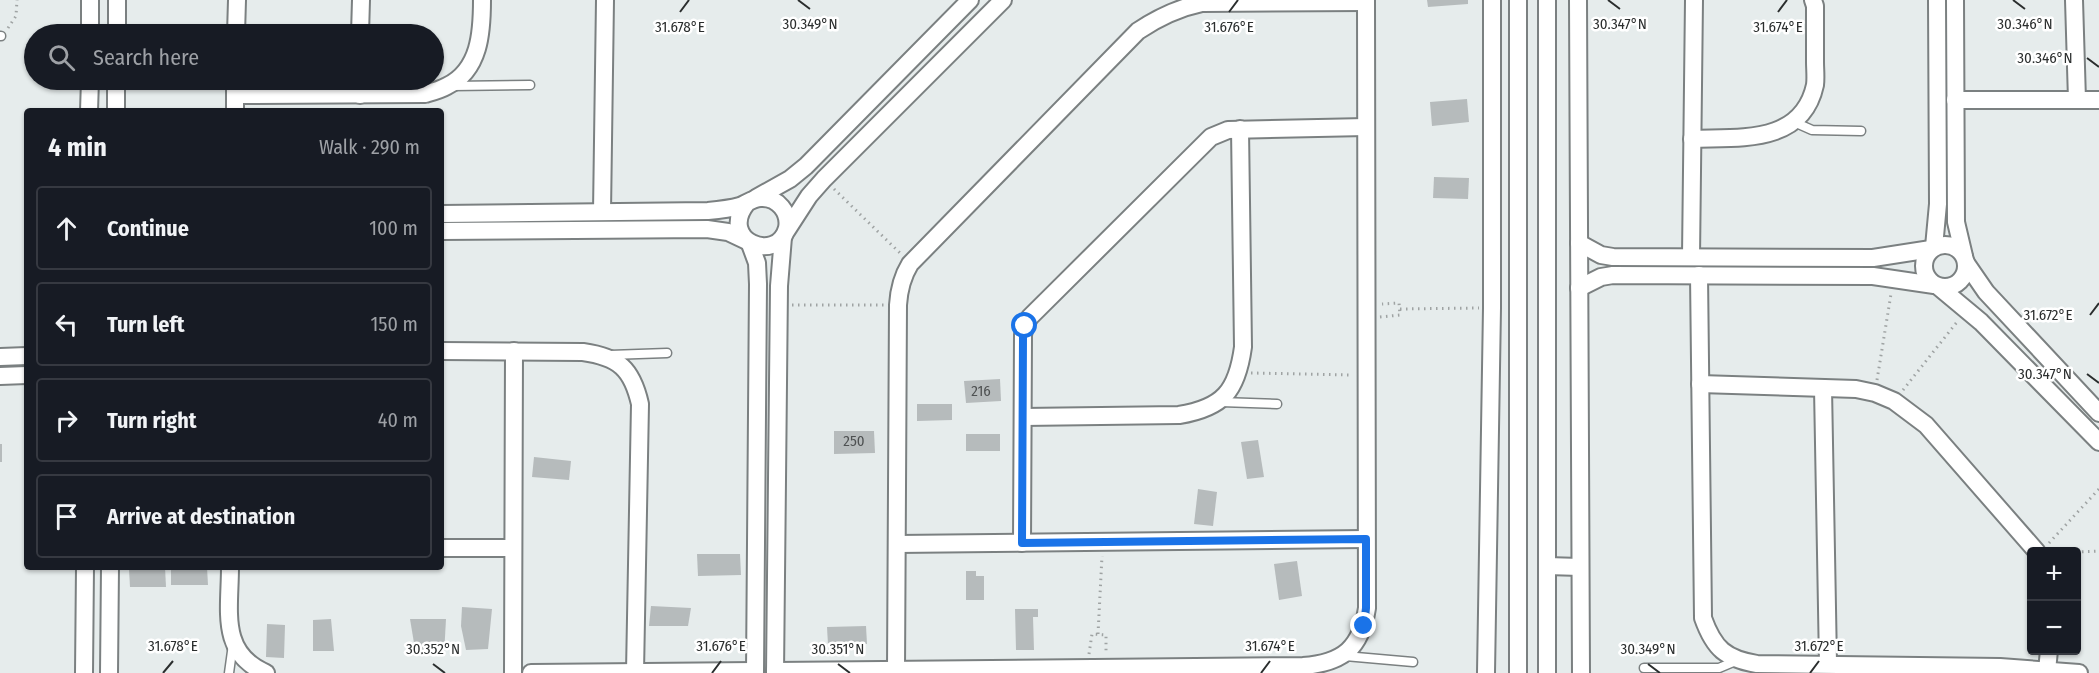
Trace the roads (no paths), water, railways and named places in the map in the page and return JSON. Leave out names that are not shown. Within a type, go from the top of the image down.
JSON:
[{"type":"street","points":[[90,0],[90,24]]},
{"type":"street","points":[[117,0],[117,24]]},
{"type":"street","points":[[236,24],[237,0]]},
{"type":"street","points":[[360,24],[361,0]]},
{"type":"street","points":[[444,87],[467,70],[479,48],[482,0]]},
{"type":"street","points":[[602,212],[605,0]]},
{"type":"street","points":[[531,673],[755,672],[758,284],[757,263],[749,242],[741,235],[738,218],[751,201],[773,190],[806,166],[970,0]]},
{"type":"street","points":[[444,231],[707,229],[728,232],[764,247],[778,242],[809,196],[824,179],[1003,0]]},
{"type":"street","points":[[1486,673],[1492,308],[1492,0]]},
{"type":"street","points":[[1518,0],[1518,673]]},
{"type":"street","points":[[1547,0],[1547,673]]},
{"type":"street","points":[[1578,0],[1581,673]]},
{"type":"street","points":[[1691,257],[1694,0]]},
{"type":"street","points":[[1692,138],[1754,137],[1776,133],[1794,122],[1808,105],[1815,84],[1815,6],[1813,0]]},
{"type":"street","points":[[1937,0],[1938,204],[1933,248],[1926,256],[1923,264],[1924,272],[1928,280],[1968,309],[2099,442]]},
{"type":"street","points":[[1579,288],[1601,277],[1614,275],[1894,278],[1946,288],[1959,282],[1966,270],[1956,222],[1955,0]]},
{"type":"street","points":[[2074,0],[2077,100]]},
{"type":"street","points":[[444,214],[708,211],[728,209],[764,198],[780,205],[786,213],[788,221],[779,273],[778,305],[775,672],[1324,664],[1343,656],[1356,643],[1364,626],[1366,608],[1366,1],[1202,3],[1176,9],[1152,22],[1138,31],[910,264],[903,276],[898,305],[896,670]]},
{"type":"street","points":[[89,108],[90,90]]},
{"type":"street","points":[[116,90],[116,108]]},
{"type":"street","points":[[235,95],[313,90]]},
{"type":"street","points":[[388,90],[425,94],[436,90]]},
{"type":"street","points":[[1955,100],[2099,100]]},
{"type":"street","points":[[1022,543],[1023,335],[1027,321],[1204,143],[1219,132],[1240,129],[1366,126]]},
{"type":"street","points":[[1023,417],[1179,415],[1199,412],[1218,402],[1230,389],[1239,373],[1243,348],[1240,129]]},
{"type":"street","points":[[1492,207],[1518,203]]},
{"type":"street","points":[[1579,243],[1595,253],[1613,257],[1873,258],[1941,245],[1954,247],[1986,292],[2099,413]]},
{"type":"street","points":[[1699,275],[1703,618],[1709,636],[1721,651],[1738,660],[1757,663],[2000,667],[2079,673]]},
{"type":"street","points":[[1518,312],[1547,312]]},
{"type":"street","points":[[444,351],[583,352],[604,355],[622,366],[635,383],[640,404],[635,672]]},
{"type":"street","points":[[513,673],[514,351]]},
{"type":"street","points":[[0,357],[24,356]]},
{"type":"street","points":[[0,376],[24,375]]},
{"type":"street","points":[[1700,384],[1856,389],[1875,393],[1894,401],[1926,425],[2042,547]]},
{"type":"street","points":[[1823,388],[1828,663]]},
{"type":"street","points":[[897,544],[1366,539]]},
{"type":"street","points":[[444,548],[513,548]]},
{"type":"street","points":[[1547,566],[1580,567]]},
{"type":"street","points":[[84,673],[85,570]]},
{"type":"street","points":[[109,673],[110,570]]},
{"type":"street","points":[[230,570],[230,629],[233,644],[253,668],[266,673]]},
{"type":"street","points":[[2048,671],[2049,655]]},
{"type":"lane","points":[[448,86],[530,85]]},
{"type":"lane","points":[[1794,122],[1812,130],[1861,131]]},
{"type":"lane","points":[[604,355],[667,353]]},
{"type":"lane","points":[[1218,402],[1277,404]]},
{"type":"lane","points":[[229,673],[233,644]]},
{"type":"lane","points":[[1343,656],[1413,662]]},
{"type":"lane","points":[[1644,668],[1719,668],[1738,660]]}]
